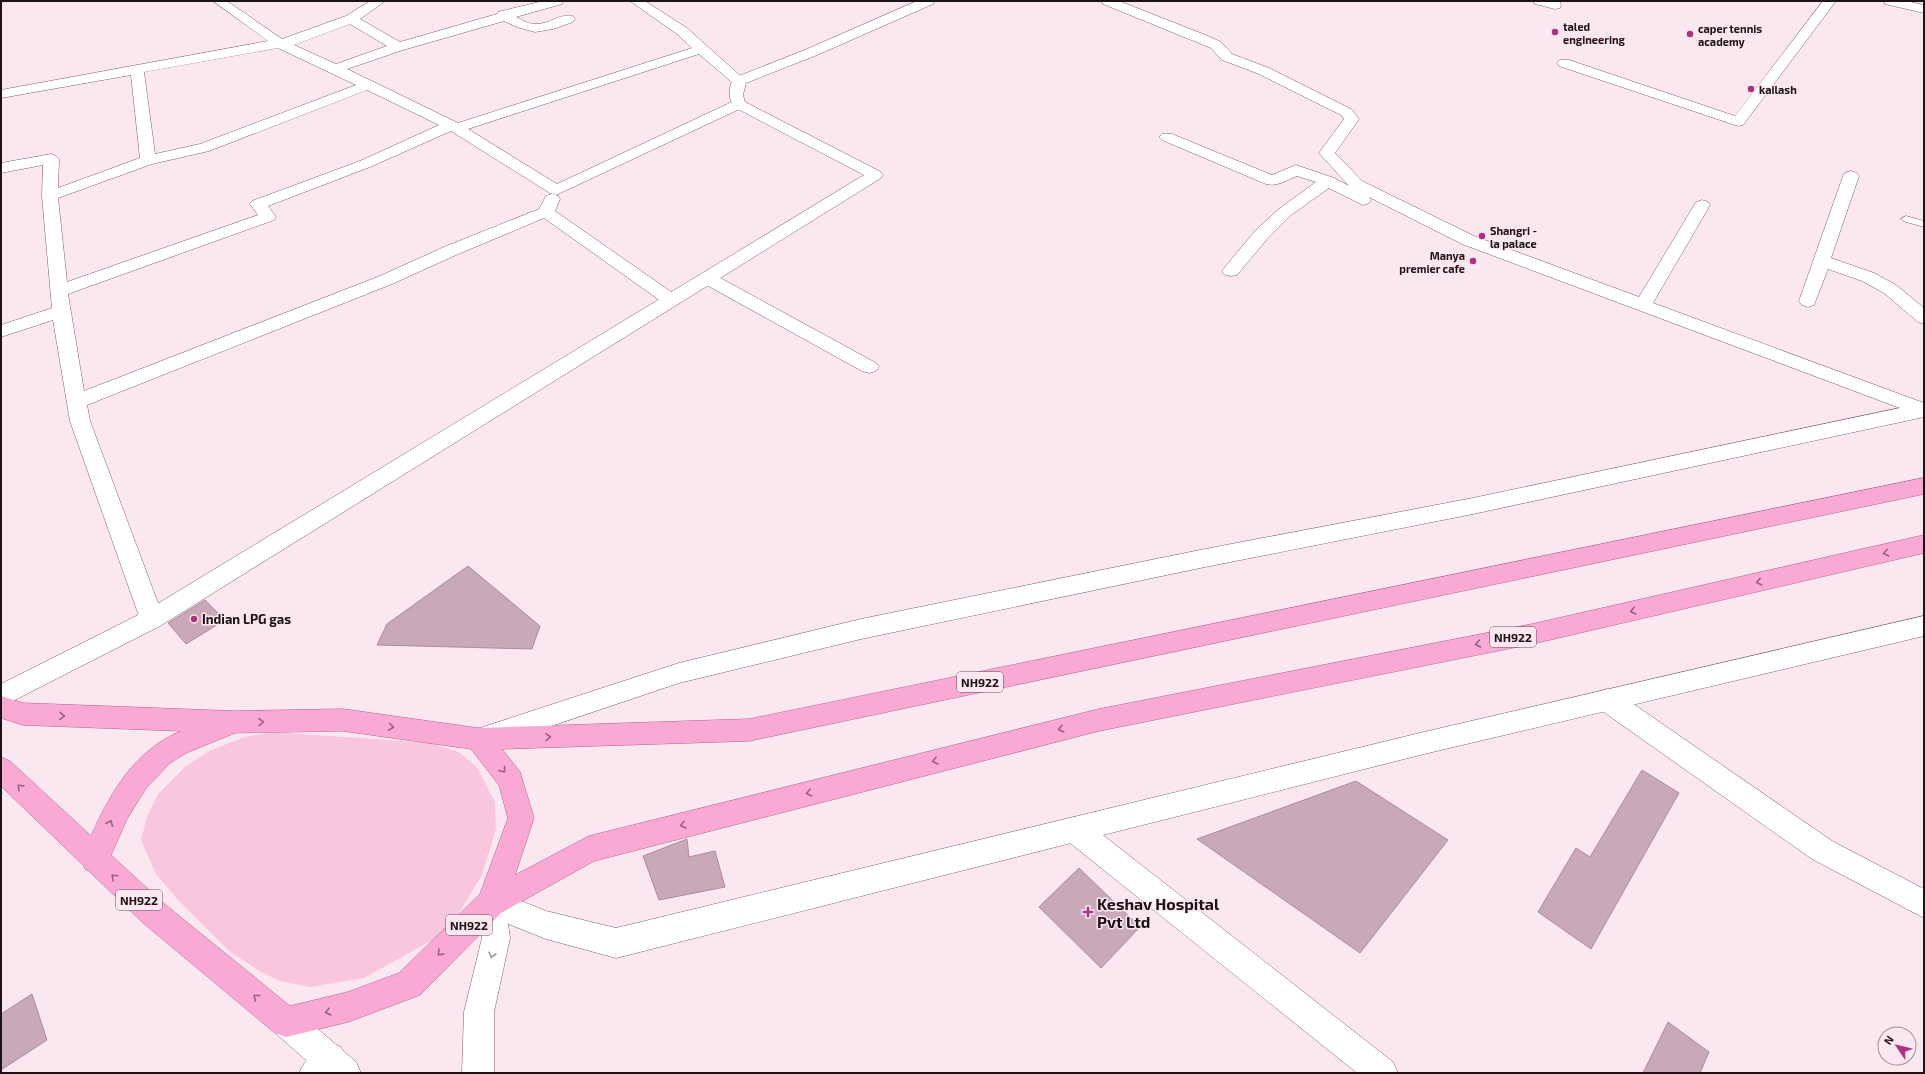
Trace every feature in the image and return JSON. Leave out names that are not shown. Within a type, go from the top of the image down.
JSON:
[{"type":"highway","name":"NH922","points":[[1,707],[23,714],[234,722],[343,720],[478,739],[749,730],[1924,486]]},
{"type":"highway","name":"NH922","points":[[1,769],[152,912],[286,1022],[348,1007],[409,984],[491,904],[589,849],[1099,720],[1532,634],[1924,544]]},
{"type":"highway","name":"NH922","points":[[96,860],[112,818],[130,786],[148,764],[177,745],[234,722]]},
{"type":"highway","name":"NH922","points":[[478,739],[511,780],[521,818],[491,904]]},
{"type":"street","points":[[219,1],[279,43],[454,126],[556,190]]},
{"type":"street","points":[[1,94],[292,41],[352,18],[379,1]]},
{"type":"street","points":[[335,69],[398,47],[503,15],[557,1]]},
{"type":"street","points":[[636,1],[682,31],[739,81]]},
{"type":"street","points":[[739,81],[812,52],[928,1]]},
{"type":"street","points":[[1108,1],[1216,45],[1227,57],[1264,71],[1346,112],[1352,119],[1327,153],[1356,184],[1468,240],[1643,305],[1913,413]]},
{"type":"street","points":[[1540,1],[1554,5]]},
{"type":"street","points":[[1564,64],[1738,122],[1830,1]]},
{"type":"street","points":[[1890,1],[1924,9]]},
{"type":"street","points":[[503,15],[526,27],[534,29],[568,19]]},
{"type":"street","points":[[352,18],[398,47]]},
{"type":"street","points":[[59,290],[268,217],[258,204],[365,164],[454,126],[701,49]]},
{"type":"street","points":[[137,69],[148,160]]},
{"type":"street","points":[[1,696],[152,619],[875,175],[739,104],[736,95],[739,81]]},
{"type":"street","points":[[50,196],[148,160],[204,148],[368,85]]},
{"type":"street","points":[[76,401],[386,280],[546,212],[556,190],[739,104]]},
{"type":"street","points":[[1167,137],[1272,182],[1296,170],[1328,181],[1387,213],[1684,334],[1913,413]]},
{"type":"street","points":[[1,168],[52,159],[50,196],[61,311],[80,421],[152,619]]},
{"type":"street","points":[[1808,301],[1851,176]]},
{"type":"street","points":[[1231,271],[1266,230],[1285,212],[1328,181]]},
{"type":"street","points":[[1643,305],[1702,205]]},
{"type":"street","points":[[546,212],[671,300]]},
{"type":"street","points":[[1822,261],[1868,277],[1885,286],[1924,318]]},
{"type":"street","points":[[707,278],[869,367]]},
{"type":"street","points":[[1,331],[61,311]]},
{"type":"street","points":[[478,739],[679,673],[862,629],[1205,558],[1473,506],[1913,413]]},
{"type":"street","points":[[478,1073],[479,1012],[496,938],[491,904],[546,925],[616,944],[1424,743],[1924,626]]},
{"type":"street","points":[[1607,700],[1822,850],[1924,904]]},
{"type":"street","points":[[1075,830],[1382,1073]]},
{"type":"street","points":[[286,1022],[330,1068]]},
{"type":"lane","points":[[1906,219],[1924,224]]},
{"type":"shaded area","points":[[273,732],[430,743],[459,752],[477,767],[495,802],[496,829],[482,875],[459,913],[434,939],[364,978],[310,987],[280,981],[261,972],[229,951],[178,900],[156,874],[141,840],[147,817],[158,794],[185,767],[211,750],[245,737]]},
{"type":"building","points":[[468,566],[540,626],[532,649],[377,645],[387,624]]},
{"type":"building","name":"Indian LPG gas","points":[[205,600],[225,620],[186,644],[168,623]]},
{"type":"building","points":[[1642,770],[1679,793],[1591,949],[1538,912],[1576,848],[1590,857]]},
{"type":"building","points":[[1356,781],[1448,840],[1360,953],[1197,839]]},
{"type":"building","points":[[687,839],[689,857],[715,851],[725,887],[659,900],[643,856]]},
{"type":"building","points":[[1079,868],[1140,927],[1101,968],[1039,907]]},
{"type":"building","points":[[32,994],[47,1040],[1,1070],[1,1014]]},
{"type":"building","points":[[1668,1022],[1709,1052],[1700,1073],[1643,1073]]},
{"type":"place","name":"taled engineering","points":[[1555,32]]},
{"type":"place","name":"caper tennis academy","points":[[1690,34]]},
{"type":"place","name":"kailash","points":[[1751,89]]},
{"type":"place","name":"Shangri - la palace","points":[[1482,236]]},
{"type":"place","name":"Manya premier cafe","points":[[1473,261]]},
{"type":"place","name":"Indian LPG gas","points":[[194,619]]},
{"type":"place","name":"Keshav Hospital Pvt Ltd","points":[[1088,912]]}]
